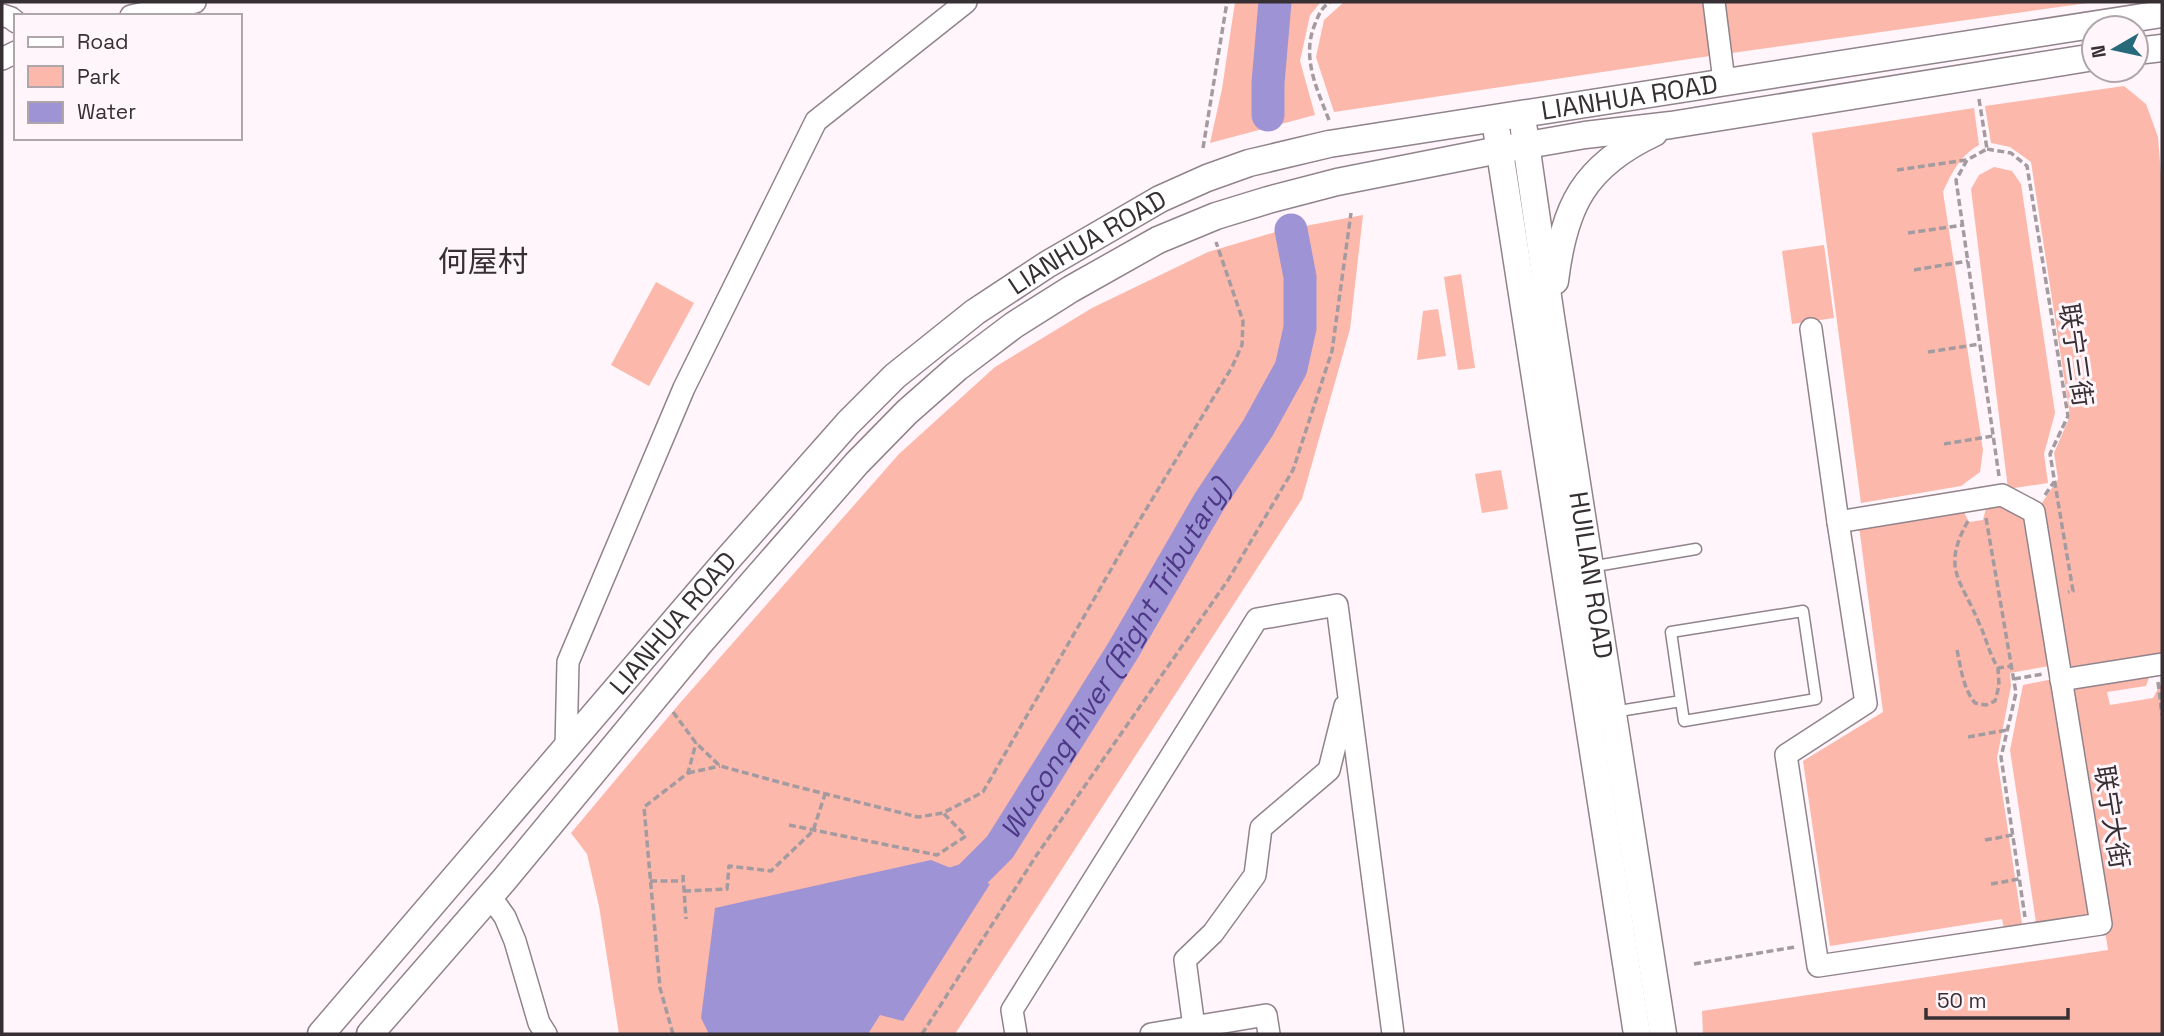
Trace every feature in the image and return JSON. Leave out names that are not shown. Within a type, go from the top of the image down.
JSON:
[{"type":"street","points":[[140,14],[195,2]]},
{"type":"street","points":[[566,748],[568,662],[684,388],[816,121],[966,2]]},
{"type":"street","points":[[1714,2],[1724,81]]},
{"type":"street","name":"LIANHUA ROAD","points":[[321,1034],[848,422],[895,376],[975,312],[1038,271],[1160,199],[1207,178],[1279,155],[1329,132],[1494,118],[2162,14]]},
{"type":"street","name":"LIANHUA ROAD","points":[[370,1034],[490,896],[708,633],[848,474],[907,412],[957,368],[1014,325],[1071,289],[1157,240],[1216,229],[1268,200],[1337,182],[1527,145],[1671,125],[2080,59]]},
{"type":"street","name":"HUILIAN ROAD","points":[[1522,114],[1663,1034]]},
{"type":"street","name":"HUILIAN ROAD","points":[[1494,118],[1637,1034]]},
{"type":"street","points":[[1551,317],[1559,248],[1581,191],[1594,173],[1627,146],[1671,125]]},
{"type":"street","points":[[1811,329],[1838,522],[1992,497]]},
{"type":"street","name":"联宁大街","points":[[1838,522],[1866,703],[1786,755],[1818,966],[2102,924],[2034,512],[1992,497]]},
{"type":"street","points":[[1016,1034],[1012,1010],[1257,619],[1337,605],[1393,1034]]},
{"type":"street","points":[[2060,675],[2160,670]]},
{"type":"street","points":[[1194,1027],[1185,960],[1213,933],[1255,875],[1261,828],[1329,770],[1348,694]]},
{"type":"street","points":[[490,896],[505,917],[515,941],[539,1023],[546,1034]]},
{"type":"street","points":[[1151,1034],[1266,1015],[1269,1034]]},
{"type":"lane","points":[[1590,567],[1696,549]]},
{"type":"lane","points":[[1803,611],[1816,699],[1684,721],[1681,701],[1671,632],[1803,611]]},
{"type":"lane","points":[[1613,712],[1681,701]]},
{"type":"path","points":[[1203,148],[1227,2]]},
{"type":"path","points":[[1329,132],[1308,55],[1311,31],[1321,8],[1330,2]]},
{"type":"path","points":[[1897,170],[1967,160],[1987,149],[1980,107]]},
{"type":"path","name":"联宁三街","points":[[1987,149],[2011,153],[2026,166],[2068,416],[2050,453],[2073,591]]},
{"type":"path","points":[[1967,160],[1956,180],[1993,436],[1992,497],[2016,693],[2001,757],[2027,935]]},
{"type":"path","points":[[922,1034],[1036,856],[1228,580],[1293,470],[1332,351],[1351,213]]},
{"type":"path","points":[[1908,233],[1963,225]]},
{"type":"path","points":[[673,1034],[660,988],[644,807],[688,773],[720,766],[918,817],[943,813],[982,793],[1136,526],[1232,367],[1241,345],[1243,321],[1216,229]]},
{"type":"path","points":[[1914,270],[1968,261]]},
{"type":"path","points":[[1928,352],[1980,344]]},
{"type":"path","points":[[1944,444],[1993,436]]},
{"type":"path","points":[[1957,650],[1962,678],[1969,696],[1975,703],[1986,705],[1995,701],[1999,686],[1998,668],[1987,651],[1981,625],[1957,579],[1954,557],[1958,539],[1992,497]]},
{"type":"path","points":[[1998,668],[2012,666]]},
{"type":"path","points":[[2160,670],[2162,715]]},
{"type":"path","points":[[2014,679],[2060,675]]},
{"type":"path","points":[[669,707],[696,743],[720,766]]},
{"type":"path","points":[[1968,737],[2007,730]]},
{"type":"path","points":[[688,773],[696,743]]},
{"type":"path","points":[[684,891],[727,889],[729,866],[771,871],[813,831],[825,794]]},
{"type":"path","points":[[789,825],[937,855],[966,836],[943,813]]},
{"type":"path","points":[[1984,840],[2013,835]]},
{"type":"path","points":[[683,875],[686,919]]},
{"type":"path","points":[[1991,884],[2019,879]]},
{"type":"path","points":[[650,881],[683,881]]},
{"type":"path","points":[[1694,964],[1814,943]]},
{"type":"green space","points":[[1235,2],[1321,2],[1310,15],[1300,61],[1315,115],[1210,143],[1222,89]]},
{"type":"green space","points":[[1344,2],[2095,2],[1334,112],[1316,57],[1324,20]]},
{"type":"green space","points":[[2124,86],[2146,104],[2158,137],[2162,189],[2162,653],[2062,668],[2036,512],[2058,479],[2054,453],[2070,416],[2031,162],[2010,147],[1991,143],[1985,106]]},
{"type":"green space","points":[[1974,108],[1979,145],[1957,165],[1943,192],[1983,450],[1980,472],[1961,486],[1861,503],[1812,133]]},
{"type":"green space","points":[[1994,167],[2012,171],[2021,184],[2055,413],[2044,454],[2048,483],[2008,489],[1971,189],[1979,175]]},
{"type":"green space","points":[[1363,215],[1350,329],[1302,499],[955,1034],[619,1034],[599,906],[587,854],[571,833],[680,703],[899,454],[995,367],[1092,308],[1208,252],[1279,231]]},
{"type":"green space","points":[[1824,245],[1834,318],[1792,324],[1782,251]]},
{"type":"green space","points":[[1461,274],[1475,368],[1458,370],[1444,277]]},
{"type":"green space","points":[[656,282],[694,303],[649,386],[611,365]]},
{"type":"green space","points":[[1438,309],[1446,356],[1417,360],[1423,311]]},
{"type":"green space","points":[[1501,470],[1508,509],[1482,513],[1475,474]]},
{"type":"green space","points":[[2004,501],[2030,517],[2055,665],[2010,673],[2011,686],[1997,758],[2023,930],[2005,933],[2002,919],[1830,946],[1803,761],[1883,712],[1859,526],[1962,508],[1969,522],[1983,520],[1987,504]]},
{"type":"green space","points":[[2151,672],[2146,686],[2107,692],[2110,705],[2153,698],[2162,682],[2162,1034],[1703,1034],[1702,1011],[2108,950],[2066,684]]},
{"type":"green space","points":[[2053,679],[2092,919],[2037,929],[2010,750],[2023,685]]},
{"type":"water","points":[[931,860],[990,884],[903,1021],[880,1015],[868,1034],[709,1034],[701,1018],[715,908]]},
{"type":"waterway","name":"Wucong River (Right Tributary)","points":[[1268,115],[1275,2]]},
{"type":"waterway","name":"Wucong River (Right Tributary)","points":[[930,891],[968,879],[1000,847],[1124,649],[1209,502],[1258,428],[1291,368],[1300,328],[1300,277],[1291,230]]},
{"type":"district","name":"何屋村","points":[[483,262]]}]
